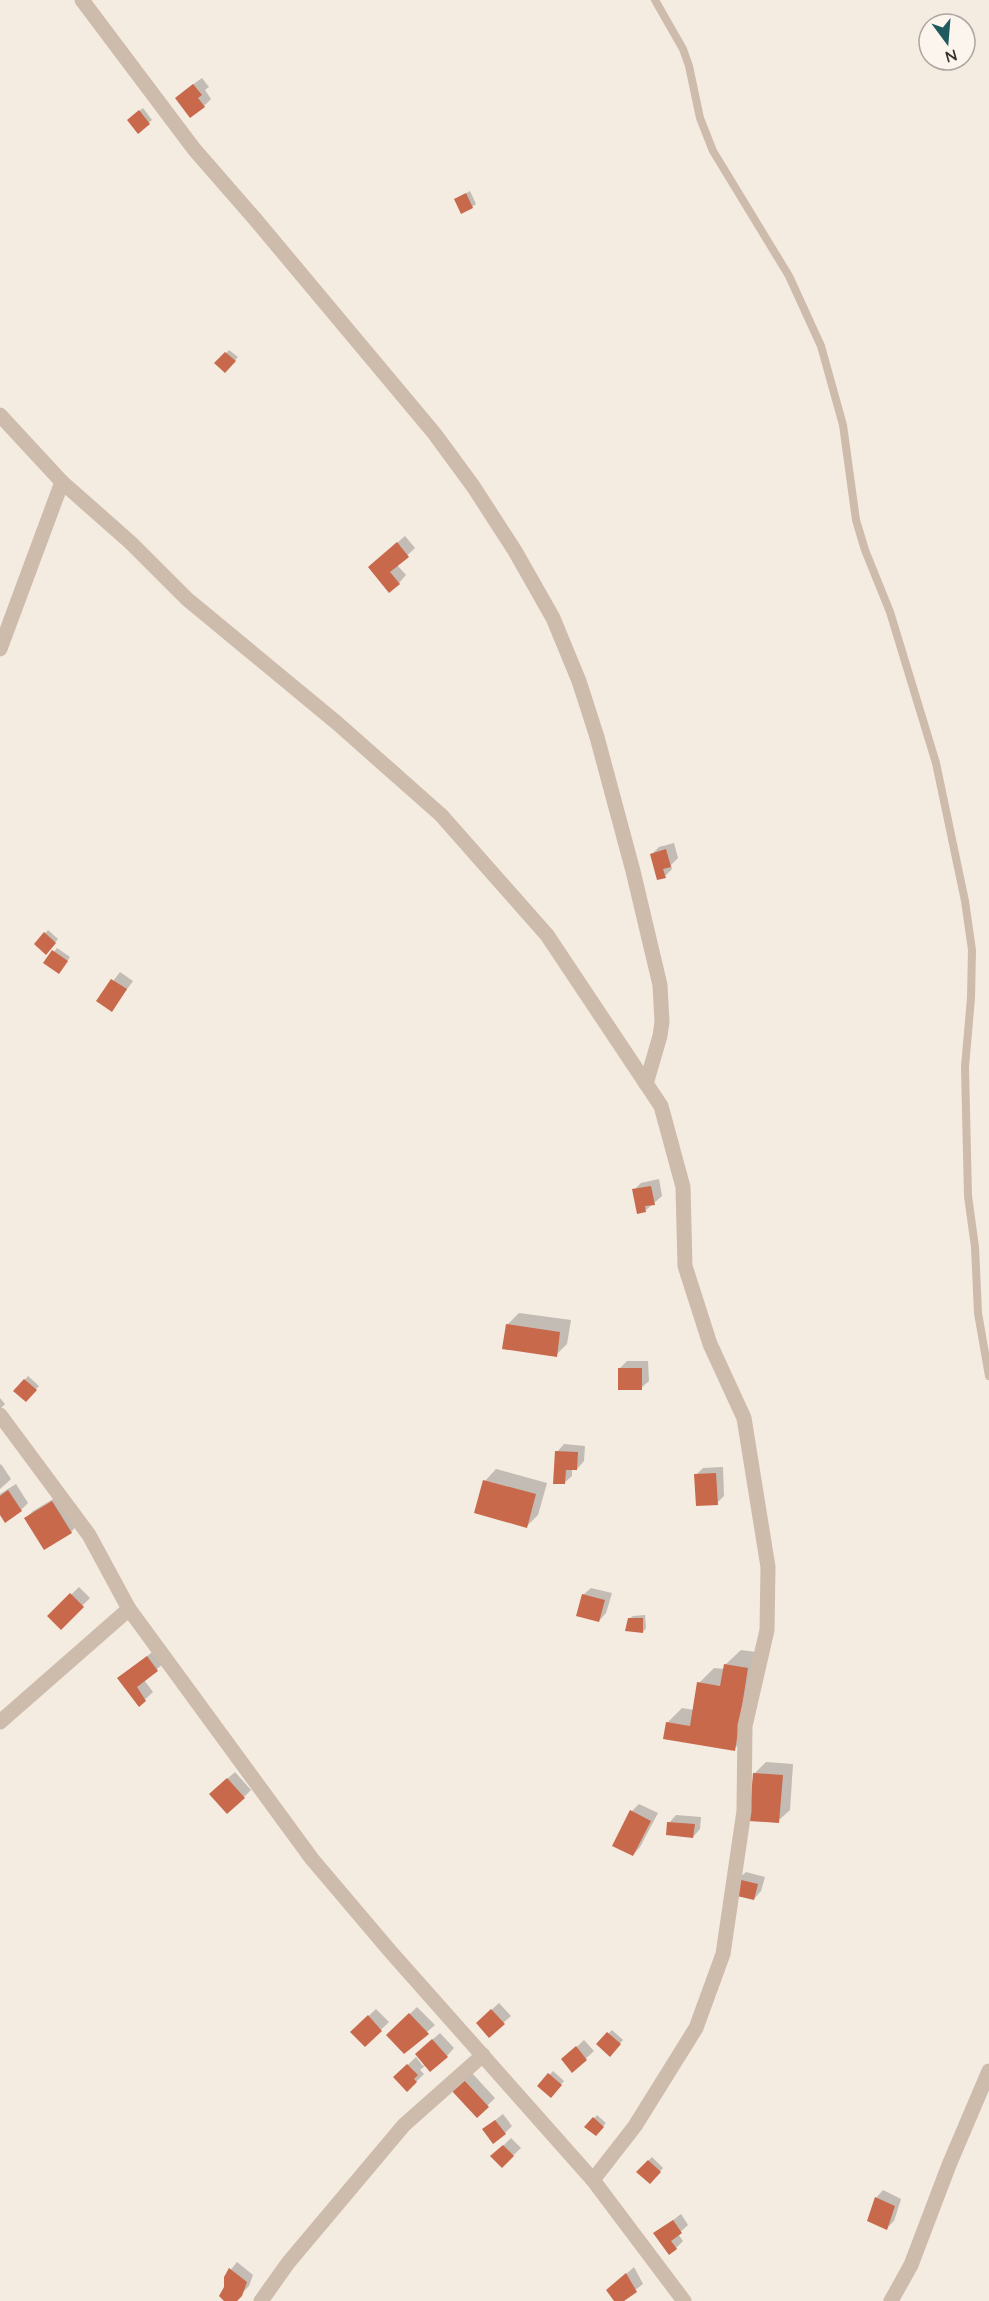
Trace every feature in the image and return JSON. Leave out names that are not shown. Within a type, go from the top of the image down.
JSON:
[{"type":"street","points":[[86,1],[194,149],[434,433],[479,495],[544,601],[568,654],[592,718],[633,871],[660,985],[662,1022],[646,1083]]},
{"type":"street","points":[[0,415],[62,482],[131,543],[187,599],[337,723],[441,814],[547,936],[661,1106],[683,1187],[685,1266],[711,1344],[744,1418],[768,1567],[767,1630],[745,1726],[744,1811],[723,1954],[696,2028],[636,2126],[593,2180]]},
{"type":"street","points":[[0,649],[62,482]]},
{"type":"street","points":[[0,1415],[89,1536],[129,1609],[312,1860],[593,2180],[684,2301]]},
{"type":"street","points":[[0,1722],[129,1609]]},
{"type":"street","points":[[261,2301],[288,2263],[405,2125],[483,2055]]},
{"type":"street","points":[[891,2301],[911,2265],[949,2165],[989,2072]]},
{"type":"lane","points":[[655,0],[683,49],[700,118],[713,151],[789,276],[821,346],[843,425],[860,535],[890,612],[944,796],[972,950],[965,1067],[968,1196],[975,1247],[978,1312],[989,1376]]},
{"type":"building","points":[[193,84],[202,95],[198,98],[205,107],[190,118],[175,98]]},
{"type":"building","points":[[139,110],[150,124],[138,134],[127,120]]},
{"type":"building","points":[[466,193],[473,208],[461,214],[454,199]]},
{"type":"building","points":[[225,352],[236,361],[225,373],[214,363]]},
{"type":"building","points":[[397,542],[409,557],[390,572],[400,584],[389,593],[368,567]]},
{"type":"building","points":[[666,849],[671,867],[663,869],[666,878],[657,880],[650,854]]},
{"type":"building","points":[[44,932],[56,943],[46,955],[34,944]]},
{"type":"building","points":[[52,950],[68,961],[59,974],[43,963]]},
{"type":"building","points":[[111,979],[127,989],[112,1012],[96,1001]]},
{"type":"building","points":[[651,1186],[655,1205],[645,1206],[646,1212],[637,1214],[632,1189]]},
{"type":"building","points":[[506,1324],[560,1332],[557,1357],[502,1349]]},
{"type":"building","points":[[618,1368],[642,1368],[642,1390],[618,1390]]},
{"type":"building","points":[[24,1379],[37,1390],[26,1402],[13,1391]]},
{"type":"building","points":[[555,1451],[578,1452],[577,1470],[566,1470],[565,1484],[553,1484]]},
{"type":"building","points":[[716,1473],[718,1505],[696,1506],[694,1474]]},
{"type":"building","points":[[483,1480],[536,1494],[527,1528],[474,1513]]},
{"type":"building","points":[[8,1490],[22,1511],[5,1523],[0,1515],[0,1496]]},
{"type":"building","points":[[52,1501],[72,1533],[44,1550],[24,1518]]},
{"type":"building","points":[[70,1593],[84,1607],[61,1630],[47,1616]]},
{"type":"building","points":[[582,1594],[605,1600],[599,1622],[576,1616]]},
{"type":"building","points":[[628,1618],[643,1618],[643,1633],[625,1631]]},
{"type":"building","points":[[147,1656],[158,1671],[137,1687],[146,1701],[139,1707],[117,1678]]},
{"type":"building","points":[[724,1664],[748,1668],[735,1751],[663,1739],[666,1722],[690,1726],[697,1682],[720,1686]]},
{"type":"building","points":[[753,1773],[783,1775],[779,1823],[749,1821]]},
{"type":"building","points":[[227,1778],[245,1798],[227,1814],[209,1794]]},
{"type":"building","points":[[630,1810],[651,1821],[633,1856],[612,1846]]},
{"type":"building","points":[[667,1822],[695,1824],[693,1838],[666,1835]]},
{"type":"building","points":[[737,1879],[758,1884],[754,1900],[733,1895]]},
{"type":"building","points":[[491,2009],[505,2024],[489,2038],[476,2023]]},
{"type":"building","points":[[409,2013],[429,2034],[404,2054],[386,2035]]},
{"type":"building","points":[[368,2015],[382,2031],[365,2047],[350,2032]]},
{"type":"building","points":[[607,2032],[621,2044],[610,2057],[596,2044]]},
{"type":"building","points":[[432,2039],[448,2057],[430,2072],[415,2054]]},
{"type":"building","points":[[576,2046],[587,2060],[572,2073],[561,2059]]},
{"type":"building","points":[[407,2064],[418,2075],[414,2079],[417,2082],[407,2092],[393,2077]]},
{"type":"building","points":[[548,2073],[562,2085],[551,2098],[537,2086]]},
{"type":"building","points":[[462,2078],[489,2107],[477,2118],[450,2089]]},
{"type":"building","points":[[593,2117],[604,2127],[596,2136],[584,2127]]},
{"type":"building","points":[[495,2120],[506,2134],[493,2144],[482,2129]]},
{"type":"building","points":[[503,2145],[514,2156],[502,2168],[490,2156]]},
{"type":"building","points":[[648,2160],[661,2172],[650,2184],[636,2172]]},
{"type":"building","points":[[875,2197],[895,2206],[887,2230],[867,2221]]},
{"type":"building","points":[[673,2220],[682,2233],[671,2241],[677,2249],[669,2255],[653,2233]]},
{"type":"building","points":[[229,2268],[247,2282],[242,2296],[237,2301],[224,2301],[219,2296]]},
{"type":"building","points":[[626,2273],[637,2292],[624,2301],[614,2301],[606,2290]]}]
